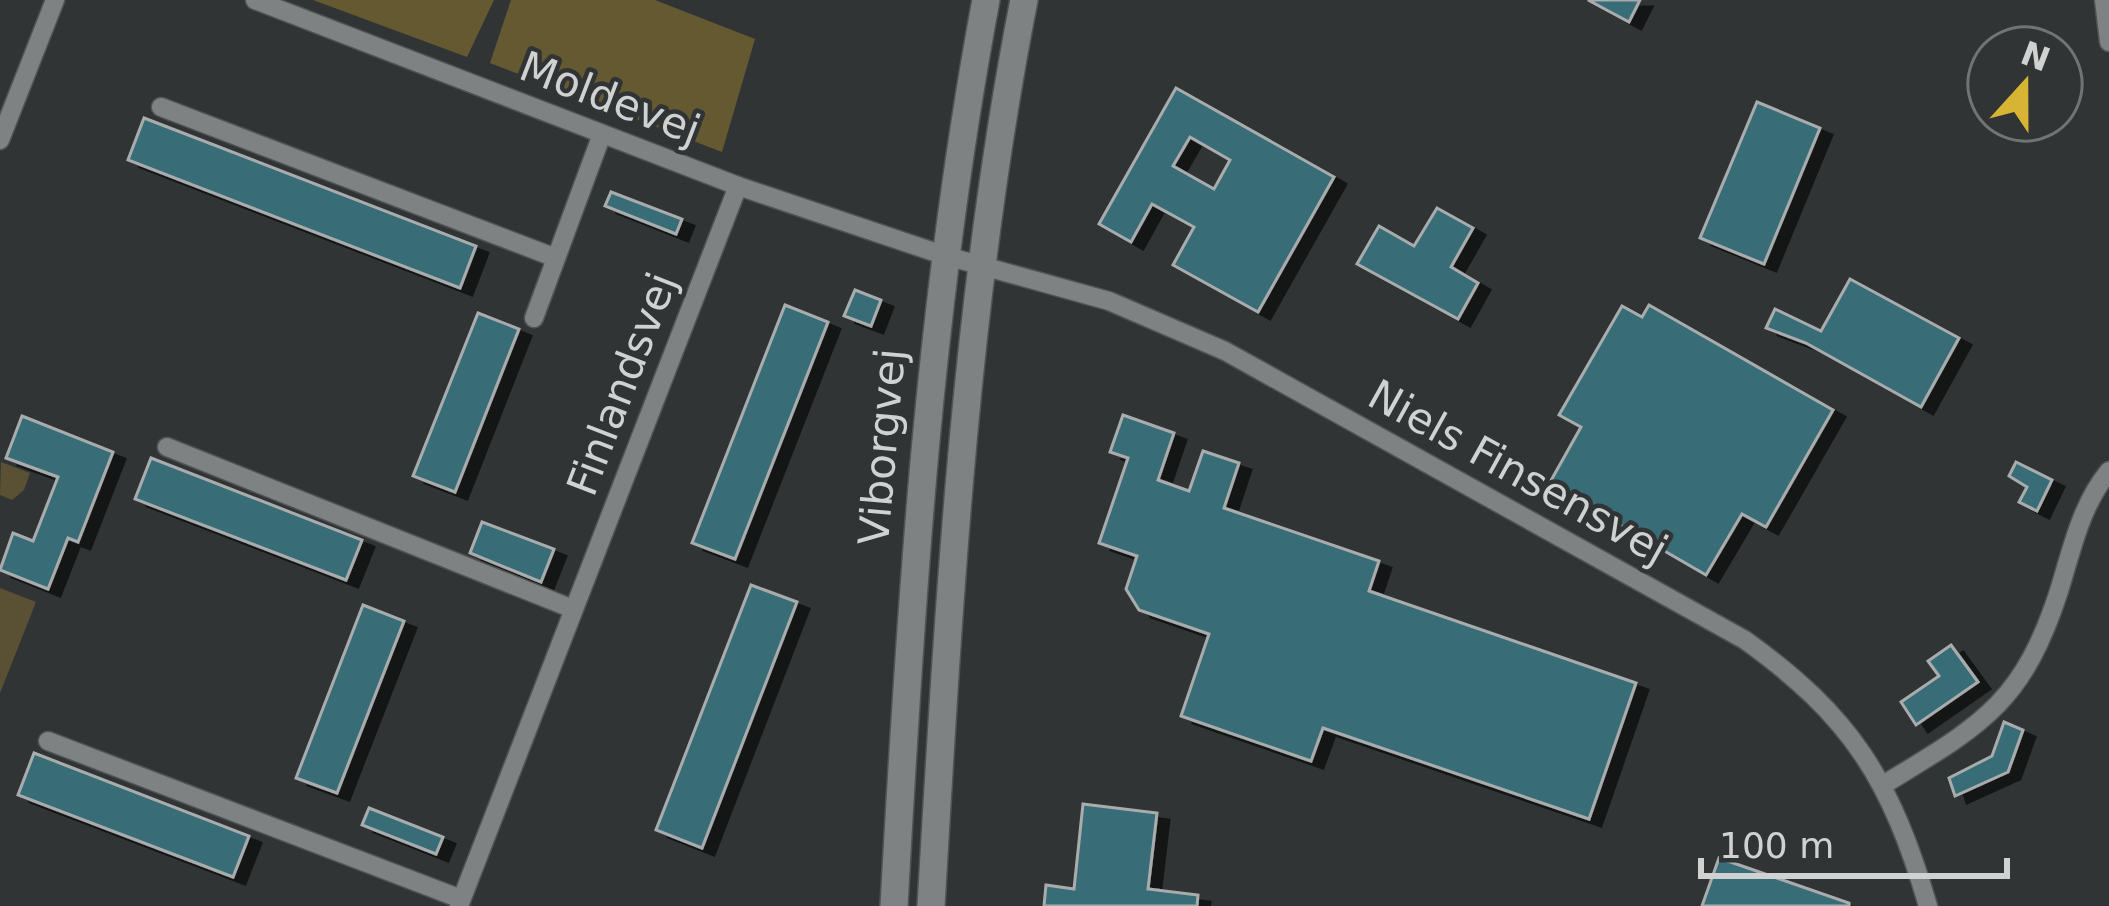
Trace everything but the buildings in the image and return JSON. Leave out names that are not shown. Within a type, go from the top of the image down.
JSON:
[{"type":"street","points":[[0,140],[56,0]]},
{"type":"street","name":"Moldevej","points":[[255,0],[738,186],[943,255]]},
{"type":"street","name":"Viborgvej","points":[[894,906],[918,488],[943,255],[986,0]]},
{"type":"street","name":"Viborgvej","points":[[931,906],[952,538],[978,265],[1024,0]]},
{"type":"street","points":[[2104,0],[2109,42]]},
{"type":"street","points":[[161,107],[556,258]]},
{"type":"street","points":[[534,317],[602,134]]},
{"type":"street","name":"Finlandsvej","points":[[48,741],[460,902],[738,186]]},
{"type":"street","name":"Niels Finsensvej","points":[[943,255],[1109,302],[1225,351],[1745,640],[1799,679],[1846,726],[1883,784],[1910,842],[1928,906]]},
{"type":"street","points":[[167,447],[573,609]]},
{"type":"street","points":[[1883,784],[1978,726],[2026,672],[2043,640],[2082,518],[2109,471]]},
{"type":"shaded area","points":[[313,0],[494,0],[467,57]]},
{"type":"shaded area","points":[[511,0],[655,0],[755,39],[722,152],[490,63]]},
{"type":"shaded area","points":[[1,462],[30,473],[24,490],[12,500],[0,495]]},
{"type":"shaded area","points":[[0,588],[36,602],[0,693]]}]
